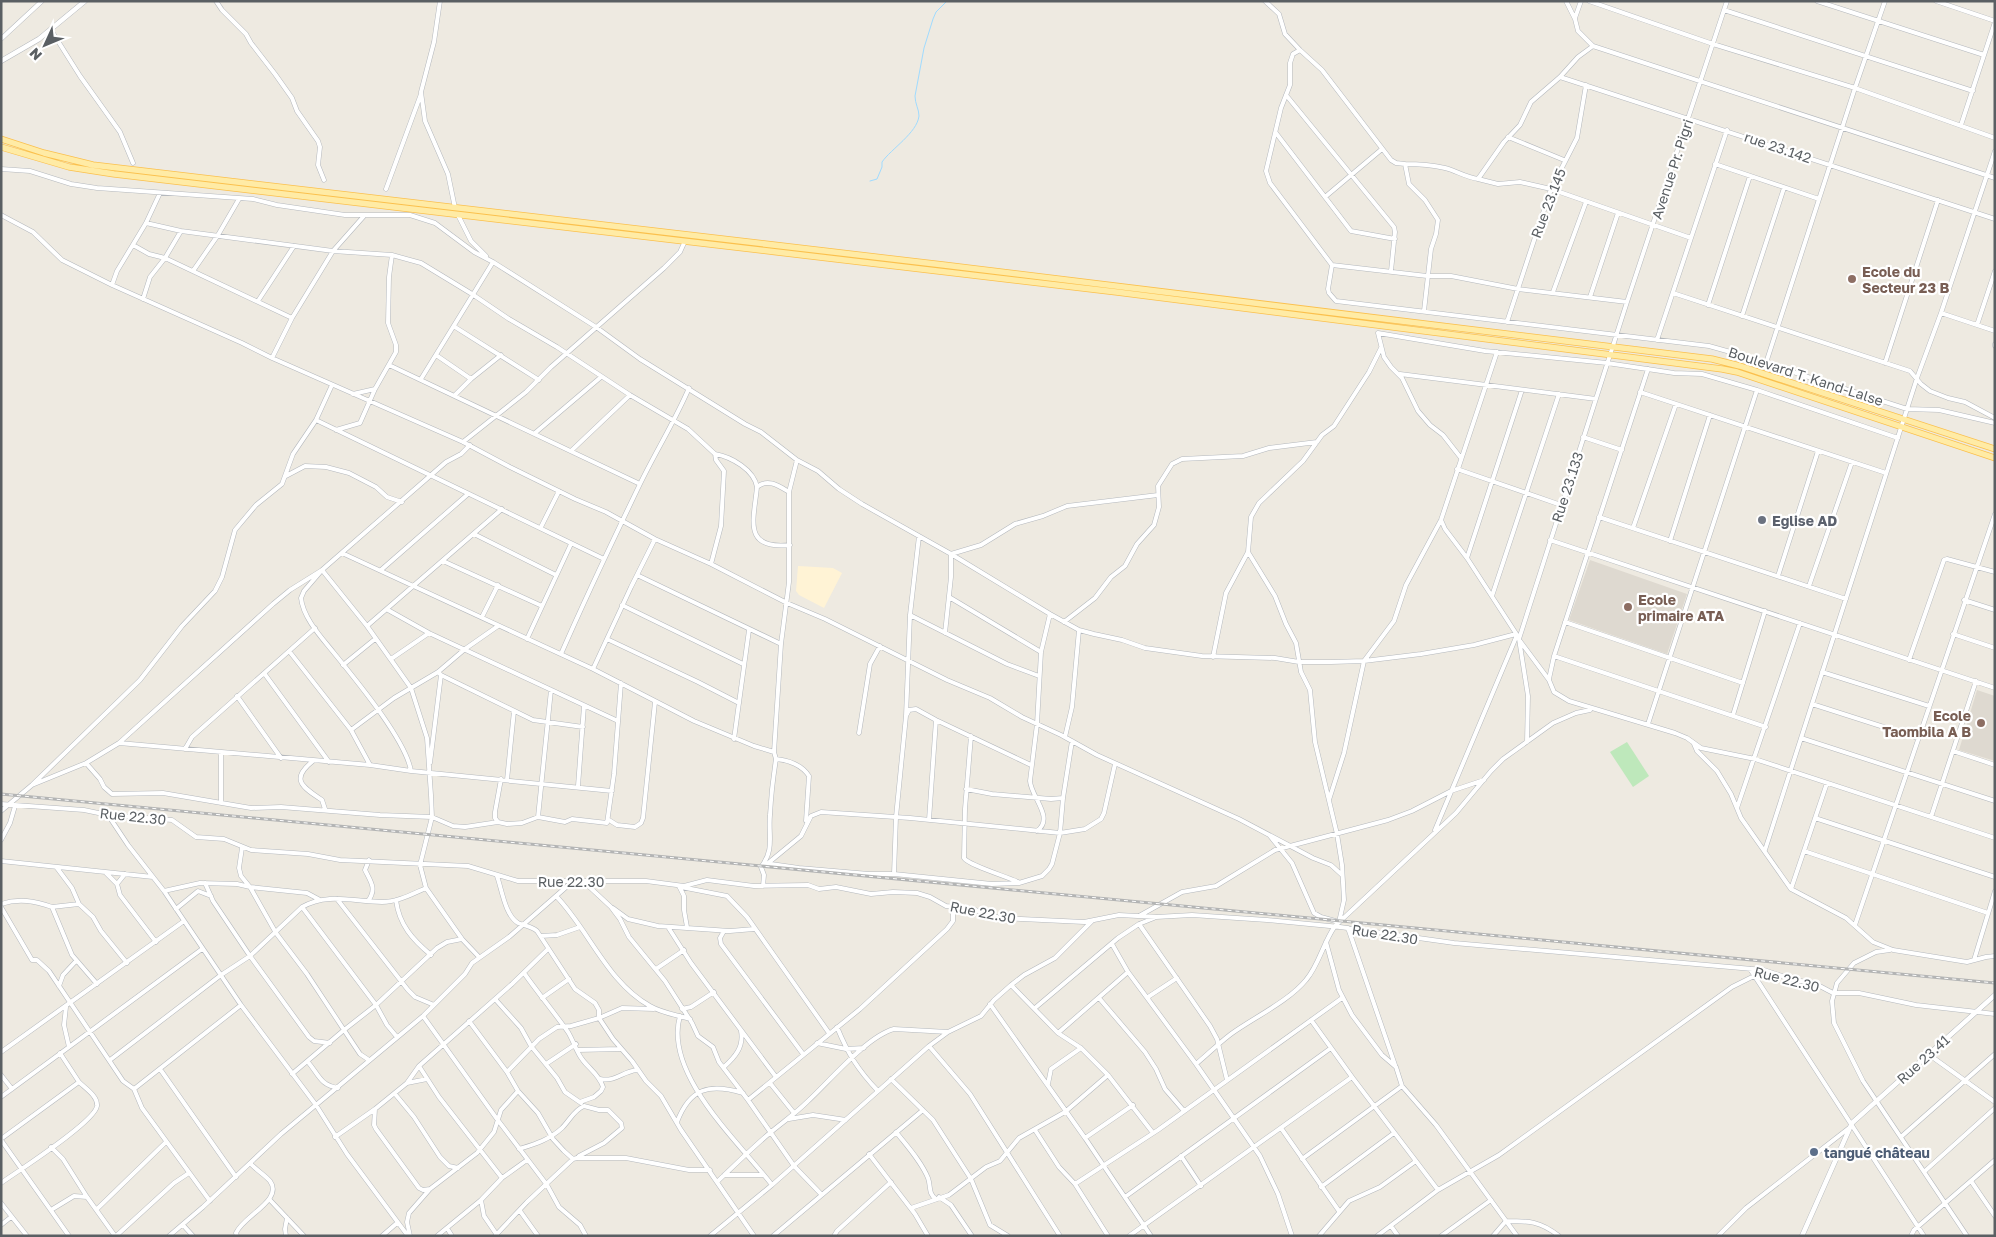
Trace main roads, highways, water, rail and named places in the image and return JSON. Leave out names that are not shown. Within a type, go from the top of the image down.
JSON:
[{"type":"main road","points":[[1,139],[44,153],[93,165],[1371,317],[1611,351],[1737,372],[1995,458]]},
{"type":"main road","points":[[1,147],[91,172],[1116,292],[1374,325],[1712,360],[1740,366],[1995,449]]},
{"type":"waterway","points":[[870,181],[877,179],[882,162],[909,135],[917,122],[919,113],[915,96],[924,48],[936,12],[947,1]]},
{"type":"railway","points":[[1,794],[1995,983]]},
{"type":"place","name":"Ecole du Secteur 23 B","points":[[1852,279]]},
{"type":"place","name":"Eglise AD","points":[[1762,520]]},
{"type":"place","name":"Ecole primaire ATA","points":[[1628,607]]},
{"type":"place","name":"Ecole Taombila A B","points":[[1981,723]]},
{"type":"place","name":"tangué château","points":[[1814,1152]]}]
